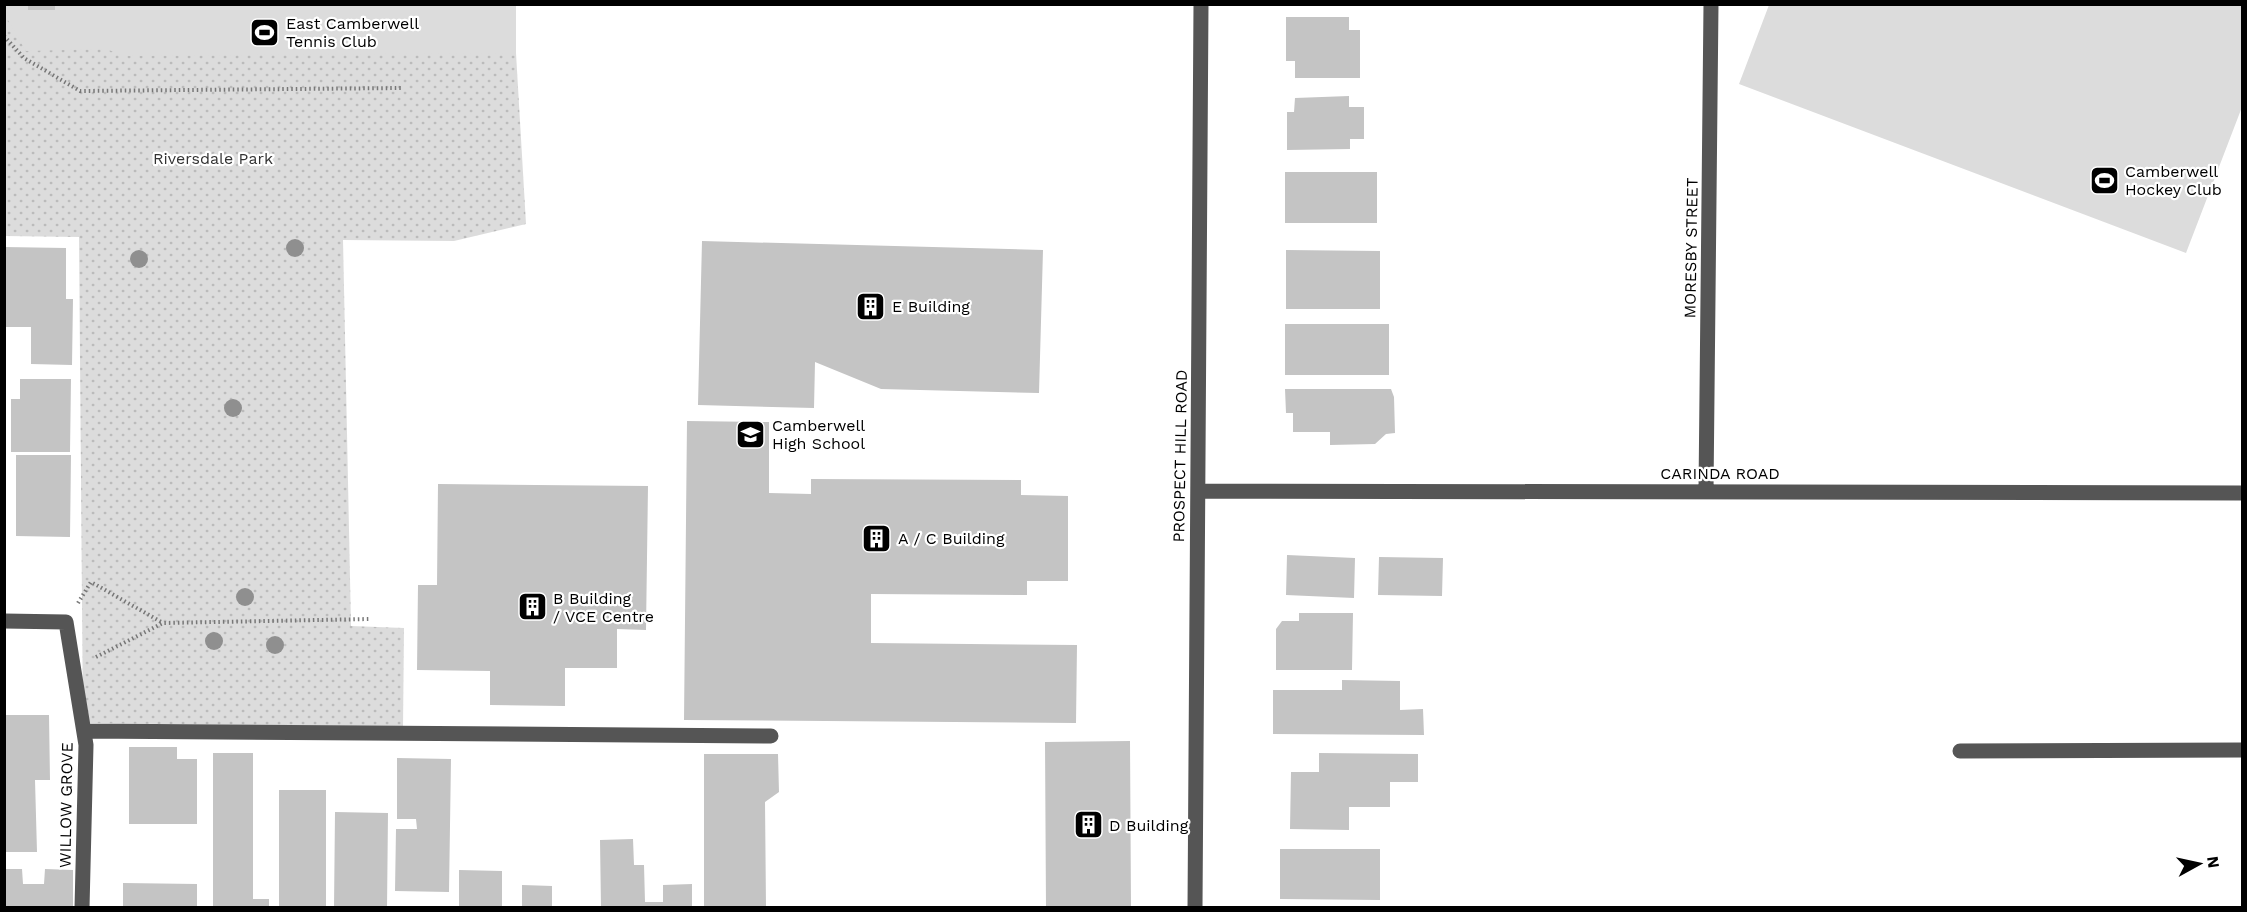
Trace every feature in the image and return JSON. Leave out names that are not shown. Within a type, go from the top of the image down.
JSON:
[{"type":"street","name":"PROSPECT HILL ROAD","points":[[1195,908],[1201,4]]},
{"type":"street","name":"MORESBY STREET","points":[[1706,491],[1712,4]]},
{"type":"street","name":"CARINDA ROAD","points":[[1198,491],[2242,493]]},
{"type":"street","points":[[4,621],[66,622]]},
{"type":"street","name":"WILLOW GROVE","points":[[66,622],[86,745],[82,908]]},
{"type":"street","points":[[84,731],[771,736]]},
{"type":"street","points":[[1960,751],[2242,750]]},
{"type":"path","points":[[4,36],[24,58],[80,91],[401,88]]},
{"type":"path","points":[[66,622],[91,582],[163,623]]},
{"type":"path","points":[[74,668],[163,623],[370,619]]},
{"type":"green space","name":"East Camberwell Tennis Club","points":[[5,4],[516,5],[516,53],[125,56],[106,49],[26,51],[5,15]]},
{"type":"green space","name":"Riversdale Park","points":[[5,5],[516,5],[516,53],[526,224],[454,241],[343,240],[351,626],[404,628],[403,727],[83,723],[79,237],[5,236]]},
{"type":"green space","name":"Camberwell Hockey Club","points":[[1769,5],[2242,5],[2242,107],[2186,253],[1739,84]]},
{"type":"building","points":[[28,4],[55,4],[55,10],[28,10]]},
{"type":"building","points":[[1286,17],[1349,17],[1349,30],[1360,30],[1360,78],[1295,78],[1295,61],[1286,61]]},
{"type":"building","points":[[1349,96],[1349,107],[1364,107],[1364,139],[1350,139],[1350,149],[1287,150],[1287,112],[1294,112],[1295,98]]},
{"type":"building","points":[[1285,172],[1377,172],[1377,223],[1285,223]]},
{"type":"building","name":"E Building","points":[[702,241],[1043,250],[1039,393],[881,389],[815,362],[814,408],[698,405]]},
{"type":"building","points":[[4,247],[66,248],[66,299],[73,299],[72,365],[31,364],[31,327],[4,327]]},
{"type":"building","points":[[1286,250],[1380,251],[1380,309],[1286,309]]},
{"type":"building","points":[[1285,324],[1389,324],[1389,375],[1285,375]]},
{"type":"building","points":[[20,379],[71,379],[70,452],[11,452],[11,399],[20,399]]},
{"type":"building","points":[[1285,389],[1391,389],[1394,397],[1395,433],[1386,434],[1375,444],[1330,445],[1330,432],[1293,432],[1293,413],[1286,413]]},
{"type":"building","name":"A / C Building","points":[[687,421],[769,422],[769,493],[811,494],[811,479],[1021,480],[1021,495],[1068,496],[1068,581],[1027,581],[1027,595],[871,594],[871,643],[1077,645],[1076,723],[684,720]]},
{"type":"building","points":[[16,455],[71,455],[70,537],[16,536]]},
{"type":"building","name":"B Building / VCE Centre","points":[[438,484],[648,486],[646,630],[617,629],[617,668],[565,668],[565,706],[490,705],[490,671],[417,670],[418,585],[437,585]]},
{"type":"building","points":[[1287,555],[1355,558],[1354,598],[1286,595]]},
{"type":"building","points":[[1379,557],[1443,558],[1442,596],[1378,595]]},
{"type":"building","points":[[1299,613],[1353,613],[1352,670],[1276,670],[1276,629],[1282,621],[1299,621]]},
{"type":"building","points":[[1342,680],[1400,681],[1400,710],[1423,709],[1424,735],[1273,734],[1273,690],[1342,690]]},
{"type":"building","points":[[4,715],[49,715],[50,780],[35,780],[37,852],[4,852]]},
{"type":"building","name":"D Building","points":[[1130,741],[1131,908],[1046,908],[1045,742]]},
{"type":"building","points":[[129,747],[177,747],[177,759],[197,759],[197,824],[129,824]]},
{"type":"building","points":[[213,753],[253,753],[253,899],[269,899],[269,908],[213,908]]},
{"type":"building","points":[[1319,753],[1418,754],[1418,782],[1390,782],[1390,807],[1349,807],[1349,830],[1290,829],[1291,772],[1319,772]]},
{"type":"building","points":[[704,754],[778,754],[779,792],[765,802],[766,908],[704,908]]},
{"type":"building","points":[[397,758],[451,759],[449,892],[395,891],[396,829],[417,829],[416,819],[397,819]]},
{"type":"building","points":[[279,790],[326,790],[326,908],[279,908]]},
{"type":"building","points":[[335,812],[388,813],[387,908],[334,908]]},
{"type":"building","points":[[633,839],[634,865],[644,865],[645,902],[663,902],[663,885],[692,884],[692,908],[601,908],[600,840]]},
{"type":"building","points":[[1280,849],[1380,849],[1380,900],[1280,899]]},
{"type":"building","points":[[4,869],[22,869],[23,884],[44,884],[45,869],[73,870],[73,908],[4,908]]},
{"type":"building","points":[[459,870],[502,871],[502,908],[459,908]]},
{"type":"building","points":[[123,883],[197,884],[197,908],[123,908]]},
{"type":"building","points":[[522,885],[552,886],[552,908],[522,908]]},
{"type":"place","name":"East Camberwell Tennis Club","points":[[265,32]]},
{"type":"place","name":"Camberwell Hockey Club","points":[[2104,180]]},
{"type":"place","name":"E Building","points":[[871,306]]},
{"type":"place","name":"Camberwell High School","points":[[751,434]]},
{"type":"place","name":"A / C Building","points":[[877,538]]},
{"type":"place","name":"B Building / VCE Centre","points":[[532,607]]},
{"type":"place","name":"D Building","points":[[1088,825]]}]
